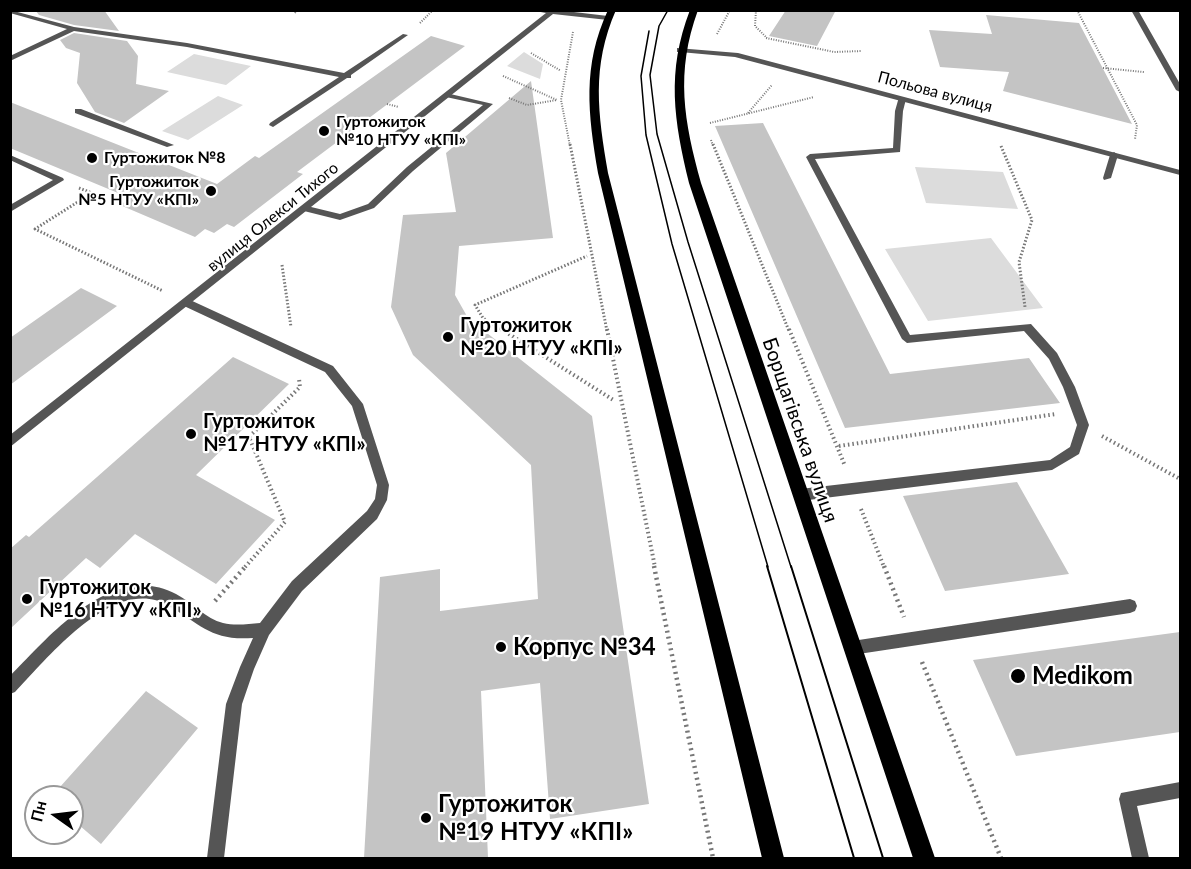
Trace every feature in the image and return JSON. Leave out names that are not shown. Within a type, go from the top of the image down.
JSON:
[{"type":"main road","name":"Борщагівська вулиця","points":[[694,10],[684,33],[680,50],[677,87],[681,130],[695,183],[924,858]]},
{"type":"main road","points":[[610,14],[597,44],[591,79],[593,114],[603,173],[773,858]]},
{"type":"street","points":[[533,10],[577,15],[610,14]]},
{"type":"street","points":[[1134,10],[1180,90]]},
{"type":"street","points":[[10,11],[73,29],[187,45],[348,76]]},
{"type":"street","name":"вулиця Олекси Тихого","points":[[10,442],[307,209],[552,12]]},
{"type":"street","points":[[10,59],[73,29]]},
{"type":"street","points":[[273,125],[405,35]]},
{"type":"street","name":"Польова вулиця","points":[[680,50],[735,55],[1180,173]]},
{"type":"street","points":[[307,209],[340,217],[371,206],[410,169],[489,104],[449,95]]},
{"type":"street","points":[[800,495],[1052,465],[1075,450],[1083,425],[1069,387],[1053,356],[1027,327],[907,339],[810,157],[897,150],[899,111],[902,99]]},
{"type":"street","points":[[78,111],[170,145]]},
{"type":"street","points":[[1107,178],[1114,155]]},
{"type":"street","points":[[10,157],[60,180]]},
{"type":"street","points":[[10,209],[60,180]]},
{"type":"street","points":[[188,303],[329,369],[357,404],[383,484],[383,491],[372,515],[297,586],[264,630],[247,667],[234,704],[216,858]]},
{"type":"street","points":[[10,687],[81,616],[110,600],[139,592],[163,595],[222,630],[264,630]]},
{"type":"street","points":[[852,648],[1130,606]]},
{"type":"street","points":[[1140,858],[1127,799],[1180,790]]},
{"type":"path","points":[[756,10],[755,26],[774,47]]},
{"type":"path","points":[[1077,10],[1137,124],[1134,147]]},
{"type":"path","points":[[577,15],[561,100],[712,858]]},
{"type":"path","points":[[766,38],[834,52],[862,51]]},
{"type":"path","points":[[523,48],[561,71]]},
{"type":"path","points":[[1103,68],[1171,74]]},
{"type":"path","points":[[494,72],[557,100],[527,105],[507,98]]},
{"type":"path","points":[[747,114],[778,79]]},
{"type":"path","points":[[708,124],[820,95]]},
{"type":"path","points":[[710,136],[746,230],[838,446],[852,488],[1001,858]]},
{"type":"path","points":[[998,137],[1032,220],[1019,262],[1027,327]]},
{"type":"path","points":[[60,180],[92,193],[35,229],[188,303]]},
{"type":"path","points":[[587,256],[475,305],[483,318],[615,401]]},
{"type":"path","points":[[200,617],[285,522],[249,437],[300,387],[282,265]]},
{"type":"path","points":[[838,446],[1078,411]]},
{"type":"path","points":[[1083,425],[1180,479]]},
{"type":"shaded area","points":[[524,52],[543,64],[540,79],[507,66]]},
{"type":"shaded area","points":[[194,54],[251,66],[226,85],[167,72]]},
{"type":"shaded area","points":[[218,96],[243,105],[188,140],[162,131]]},
{"type":"shaded area","points":[[915,167],[1003,172],[1018,209],[926,203]]},
{"type":"shaded area","points":[[991,238],[1043,308],[928,321],[885,249]]},
{"type":"building","points":[[35,10],[104,10],[119,31],[74,25],[39,15]]},
{"type":"building","points":[[786,10],[836,10],[817,46],[769,36]]},
{"type":"building","points":[[986,15],[1079,23],[1132,124],[1003,91],[1009,72],[940,67],[929,30],[992,34]]},
{"type":"building","points":[[74,33],[127,41],[138,56],[136,84],[169,91],[124,123],[95,112],[77,83],[80,53],[66,48],[60,40]]},
{"type":"building","points":[[431,36],[465,46],[297,172],[303,174],[234,227],[227,224],[214,233],[205,229],[195,237],[120,205],[130,198],[10,148],[10,102],[217,184],[255,156],[259,158]]},
{"type":"building","points":[[531,81],[553,238],[459,246],[455,295],[468,318],[592,416],[649,804],[550,819],[540,683],[481,691],[488,858],[364,858],[380,577],[440,569],[440,611],[538,599],[531,465],[413,355],[391,307],[403,215],[456,212],[446,153]]},
{"type":"building","points":[[763,123],[890,374],[1029,358],[1060,403],[845,428],[715,126]]},
{"type":"building","points":[[81,288],[117,306],[10,385],[10,338]]},
{"type":"building","name":"Гуртожиток №17 НТУУ «КПІ»","points":[[233,357],[289,384],[196,475],[275,520],[216,584],[135,534],[100,568],[86,558],[10,629],[10,549],[26,535],[29,537]]},
{"type":"building","points":[[1017,482],[1069,574],[945,591],[903,496]]},
{"type":"building","points":[[1180,632],[1180,732],[1016,756],[973,660]]},
{"type":"building","points":[[146,691],[198,728],[101,844],[84,829],[84,785],[62,785]]},
{"type":"tram line","points":[[668,10],[659,26],[650,75],[657,134],[688,242],[791,567]]},
{"type":"tram line","points":[[649,31],[641,76],[646,135],[672,244],[768,567]]},
{"type":"tram line","points":[[767,566],[854,858]]},
{"type":"tram line","points":[[791,566],[883,858]]},
{"type":"place","name":"Гуртожиток №10 НТУУ «КПІ»","points":[[324,131]]},
{"type":"place","name":"Гуртожиток №8","points":[[92,158]]},
{"type":"place","name":"Гуртожиток №5 НТУУ «КПІ»","points":[[211,191]]},
{"type":"place","name":"Гуртожиток №20 НТУУ «КПІ»","points":[[448,337]]},
{"type":"place","name":"Гуртожиток №17 НТУУ «КПІ»","points":[[191,434]]},
{"type":"place","name":"Гуртожиток №16 НТУУ «КПІ»","points":[[27,599]]},
{"type":"place","name":"Корпус №34","points":[[501,647]]},
{"type":"place","name":"Medikom","points":[[1018,676]]},
{"type":"place","name":"Гуртожиток №19 НТУУ «КПІ»","points":[[426,818]]}]
